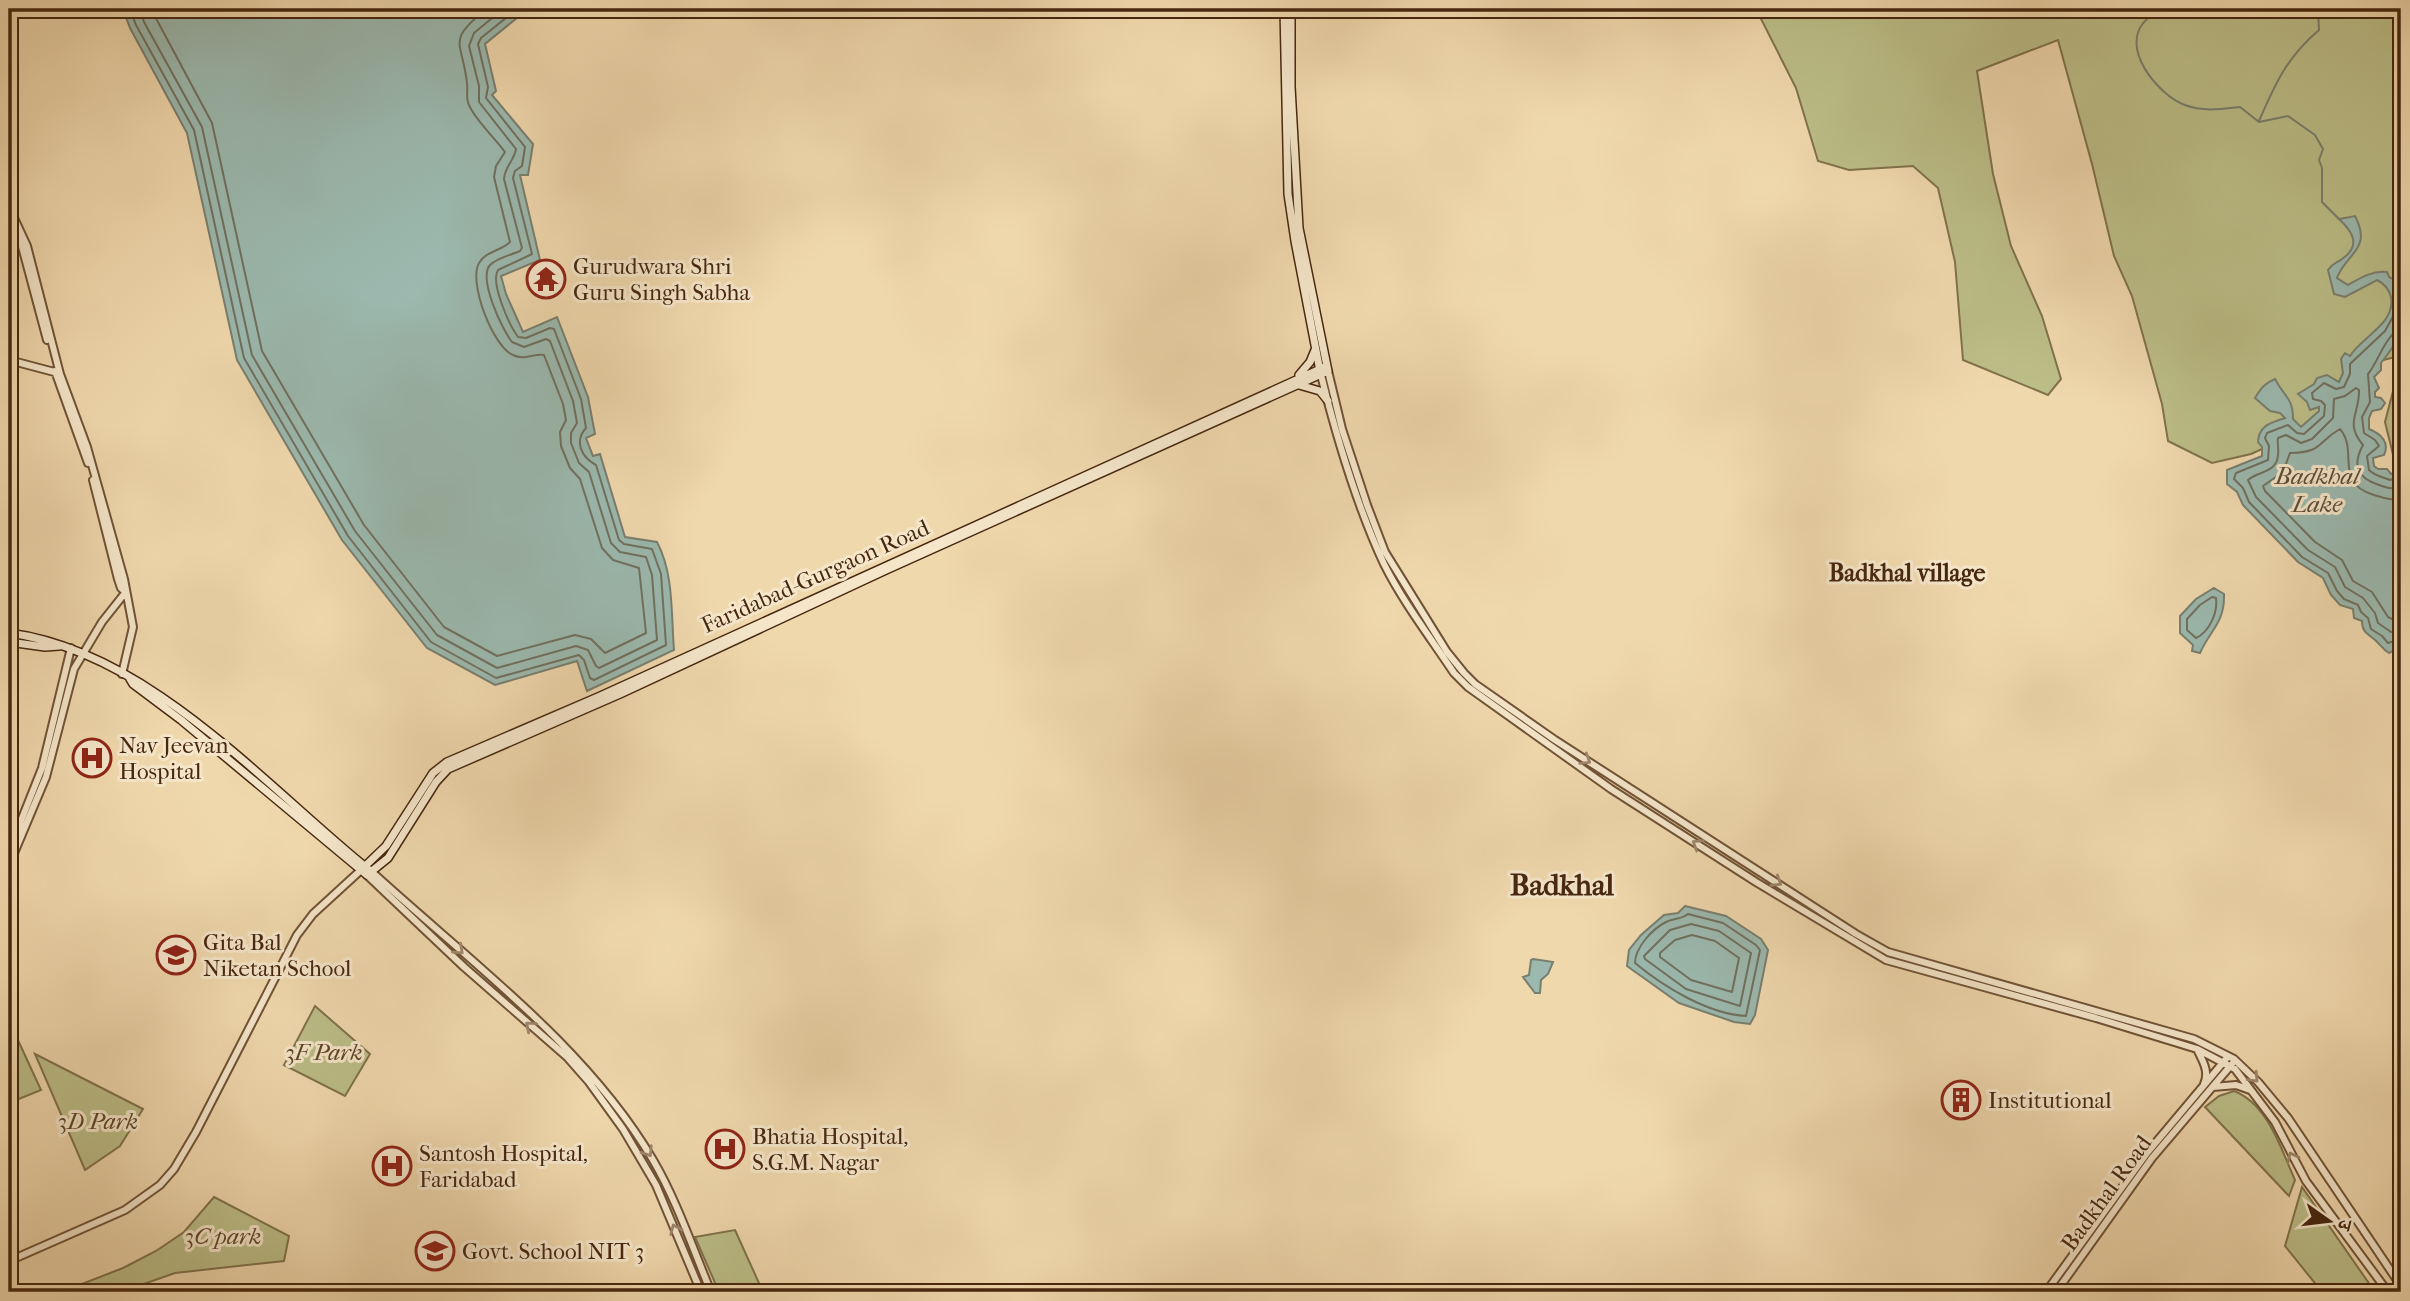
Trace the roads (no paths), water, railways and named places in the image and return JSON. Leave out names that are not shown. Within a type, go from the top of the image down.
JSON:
[{"type":"main road","points":[[1284,9],[1288,194],[1294,241],[1316,347],[1324,370]]},
{"type":"main road","points":[[1291,9],[1291,99],[1299,228],[1324,370]]},
{"type":"main road","points":[[1316,347],[1296,383],[1320,391],[1328,401]]},
{"type":"main road","name":"Faridabad-Gurgaon Road","points":[[366,871],[388,858],[436,782],[448,769],[620,694],[730,639],[1324,370]]},
{"type":"main road","points":[[9,633],[40,638],[83,652],[126,677],[366,871]]},
{"type":"main road","points":[[9,642],[45,647],[60,646]]},
{"type":"street","points":[[9,207],[22,232],[35,273],[57,373]]},
{"type":"street","points":[[9,216],[20,239],[57,373],[90,468],[118,579],[125,592],[133,633],[126,677]]},
{"type":"street","points":[[9,360],[57,373]]},
{"type":"street","points":[[1324,370],[1335,430],[1364,516],[1385,565],[1454,673],[1481,698],[1611,789],[1886,960],[2129,1028],[2229,1061],[2275,1122],[2306,1181],[2388,1292]]},
{"type":"street","points":[[1324,370],[1367,505],[1385,552],[1447,652],[1475,684],[1555,740],[1888,952],[2194,1040],[2229,1061],[2258,1082],[2288,1118],[2401,1286]]},
{"type":"street","points":[[9,864],[54,755],[70,683],[83,652],[125,592]]},
{"type":"street","points":[[9,851],[42,768],[71,648]]},
{"type":"street","points":[[9,1261],[125,1210],[160,1185],[196,1132],[304,924],[366,871]]},
{"type":"street","points":[[366,871],[533,1030],[567,1057],[589,1082],[623,1129],[656,1185],[701,1292]]},
{"type":"street","points":[[366,871],[540,1023],[593,1077],[653,1160],[711,1292]]},
{"type":"street","points":[[2129,1028],[2131,1020]]},
{"type":"street","points":[[2196,1049],[2207,1077],[2202,1089]]},
{"type":"street","name":"Badkhal Road","points":[[2056,1292],[2152,1158],[2213,1087],[2229,1061]]},
{"type":"street","name":"Badkhal Road","points":[[2046,1292],[2172,1121],[2229,1061]]},
{"type":"street","points":[[2213,1087],[2236,1085],[2252,1091]]},
{"type":"water","points":[[123,9],[528,9],[485,44],[496,91],[492,95],[533,144],[528,175],[520,175],[540,260],[501,276],[523,332],[557,317],[588,397],[595,434],[586,438],[593,456],[600,454],[625,537],[657,542],[662,554],[671,594],[674,650],[587,691],[577,661],[495,685],[427,648],[342,540],[237,360],[187,133],[130,28]]},
{"type":"water","name":"Badkhal Lake","points":[[2355,216],[2360,227],[2359,244],[2337,278],[2348,285],[2372,273],[2387,272],[2389,277],[2395,280],[2400,292],[2397,298],[2401,318],[2400,333],[2381,363],[2381,370],[2374,377],[2379,388],[2375,397],[2381,398],[2385,403],[2381,409],[2372,411],[2369,418],[2369,429],[2381,436],[2386,446],[2384,455],[2373,458],[2374,466],[2387,469],[2391,474],[2401,468],[2401,646],[2389,653],[2366,632],[2362,621],[2354,618],[2353,609],[2340,605],[2331,595],[2323,578],[2298,562],[2243,505],[2237,492],[2227,484],[2227,470],[2262,456],[2262,447],[2258,442],[2263,428],[2285,418],[2280,413],[2270,411],[2255,398],[2264,386],[2275,379],[2290,401],[2293,419],[2301,427],[2319,411],[2319,407],[2310,410],[2307,402],[2298,394],[2314,384],[2317,378],[2327,375],[2339,382],[2343,373],[2341,359],[2345,353],[2350,356],[2388,315],[2391,297],[2388,289],[2377,280],[2345,297],[2334,294],[2328,270],[2348,254],[2353,243],[2351,233],[2339,219]]},
{"type":"water","points":[[2214,588],[2224,594],[2222,612],[2200,653],[2192,651],[2193,645],[2180,633],[2180,616],[2196,599]]},
{"type":"water","points":[[1685,906],[1726,916],[1761,939],[1768,950],[1755,1015],[1750,1024],[1734,1022],[1679,1003],[1627,966],[1629,950],[1641,935],[1664,915],[1678,913]]},
{"type":"water","points":[[1533,959],[1553,962],[1548,974],[1541,980],[1540,993],[1535,993],[1523,977],[1529,975]]},
{"type":"waterway","points":[[2166,9],[2147,19],[2139,30],[2136,42],[2139,55],[2153,81],[2174,100],[2185,105],[2206,109],[2240,107],[2259,122],[2288,116],[2315,135],[2323,149],[2319,160],[2322,168],[2322,202],[2339,219]]},
{"type":"waterway","points":[[2259,121],[2283,72],[2298,50],[2319,30],[2318,9]]},
{"type":"place","name":"Gurudwara Shri Guru Singh Sabha","points":[[546,279]]},
{"type":"place","name":"Nav Jeevan Hospital","points":[[92,758]]},
{"type":"place","name":"Gita Bal Niketan School","points":[[176,955]]},
{"type":"place","name":"Institutional","points":[[1961,1100]]},
{"type":"place","name":"Bhatia Hospital, S.G.M. Nagar","points":[[725,1149]]},
{"type":"place","name":"Santosh Hospital, Faridabad","points":[[392,1166]]},
{"type":"place","name":"Govt. School NIT 3","points":[[435,1251]]},
{"type":"district","name":"Badkhal village","points":[[1907,573]]},
{"type":"district","name":"Badkhal","points":[[1562,885]]},
{"type":"park label","name":"3F Park","points":[[324,1052]]},
{"type":"park label","name":"3D Park","points":[[98,1121]]},
{"type":"park label","name":"3C park","points":[[223,1236]]}]
